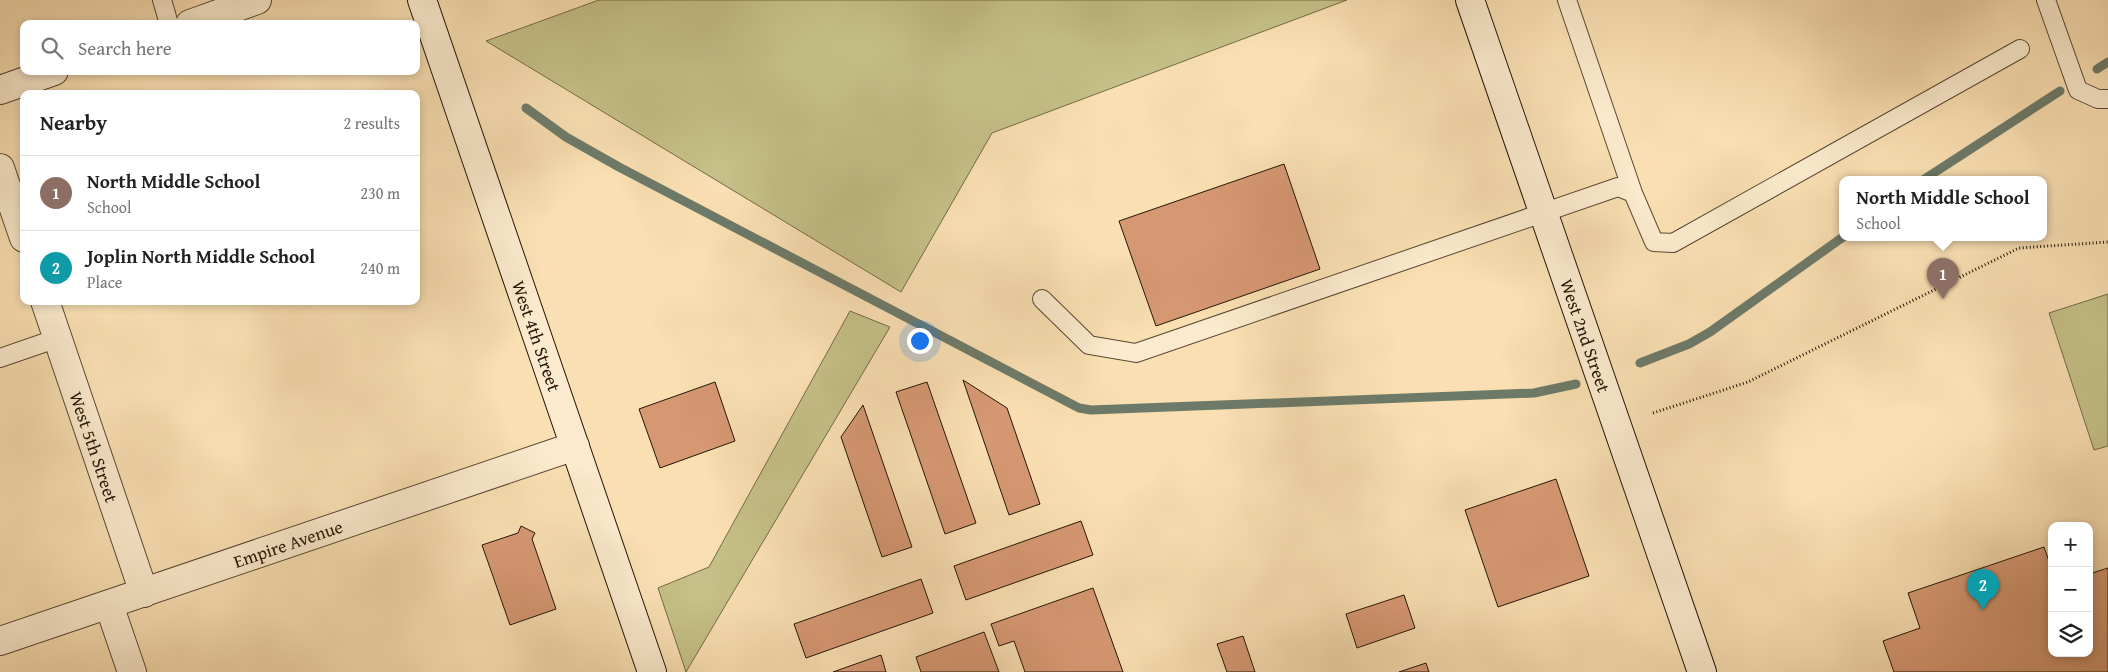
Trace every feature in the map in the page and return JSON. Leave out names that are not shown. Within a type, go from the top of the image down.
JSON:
[{"type":"street","points":[[201,20],[257,0]]},
{"type":"street","name":"West 4th Street","points":[[422,0],[652,672]]},
{"type":"street","name":"West 2nd Street","points":[[1470,0],[1702,672]]},
{"type":"street","points":[[0,90],[43,75]]},
{"type":"street","points":[[0,168],[20,226]]},
{"type":"street","name":"West 5th Street","points":[[46,305],[144,593]]},
{"type":"street","name":"Empire Avenue","points":[[0,641],[574,446]]},
{"type":"street","points":[[109,605],[132,672]]},
{"type":"lane","points":[[162,0],[168,20]]},
{"type":"lane","points":[[1568,0],[1633,193],[1654,242],[1673,243],[2020,49]]},
{"type":"lane","points":[[2046,0],[2078,90],[2098,99],[2108,99]]},
{"type":"lane","points":[[1042,299],[1089,345],[1136,353],[1618,187],[1633,193]]},
{"type":"lane","points":[[0,358],[58,338]]},
{"type":"path","points":[[1653,413],[1748,382],[2020,248],[2108,242]]},
{"type":"shaded area","points":[[599,0],[1347,0],[992,133],[901,292],[486,41]]},
{"type":"shaded area","points":[[2108,294],[2108,446],[2094,450],[2049,313]]},
{"type":"shaded area","points":[[850,311],[890,327],[686,672],[658,588],[709,567]]},
{"type":"building","points":[[1284,164],[1320,269],[1156,326],[1119,221]]},
{"type":"building","points":[[963,380],[1007,408],[1040,504],[1009,515]]},
{"type":"building","points":[[715,382],[735,441],[660,468],[639,409]]},
{"type":"building","points":[[927,382],[976,523],[945,534],[896,392]]},
{"type":"building","points":[[863,405],[912,547],[882,557],[841,437]]},
{"type":"building","points":[[1556,479],[1589,576],[1498,607],[1465,510]]},
{"type":"building","points":[[1081,521],[1093,555],[966,600],[954,566]]},
{"type":"building","points":[[521,526],[535,533],[532,539],[556,609],[510,625],[482,545],[518,533]]},
{"type":"building","points":[[2044,547],[2048,558],[2048,657],[2093,657],[2093,573],[2108,568],[2108,672],[1894,672],[1883,641],[1920,628],[1908,593]]},
{"type":"building","points":[[921,579],[933,613],[806,658],[794,624]]},
{"type":"building","points":[[1093,588],[1123,672],[1025,672],[1014,641],[999,646],[991,624]]},
{"type":"building","points":[[1404,595],[1415,628],[1357,648],[1346,614]]},
{"type":"building","points":[[984,632],[999,672],[921,672],[916,657]]},
{"type":"building","points":[[1243,636],[1255,672],[1227,672],[1217,644]]},
{"type":"building","points":[[881,655],[886,672],[833,672]]},
{"type":"building","points":[[1426,663],[1429,672],[1399,672]]},
{"type":"waterway","points":[[2097,69],[2108,62]]},
{"type":"waterway","points":[[1929,176],[2060,91]]},
{"type":"waterway","points":[[526,108],[566,137],[619,167],[1079,408],[1091,410],[1534,393],[1576,384]]},
{"type":"waterway","points":[[1640,363],[1689,344],[1710,332],[1839,240]]},
{"type":"place","name":"North Middle School","points":[[1943,299]]},
{"type":"place","name":"Joplin North Middle School","points":[[1983,610]]}]
